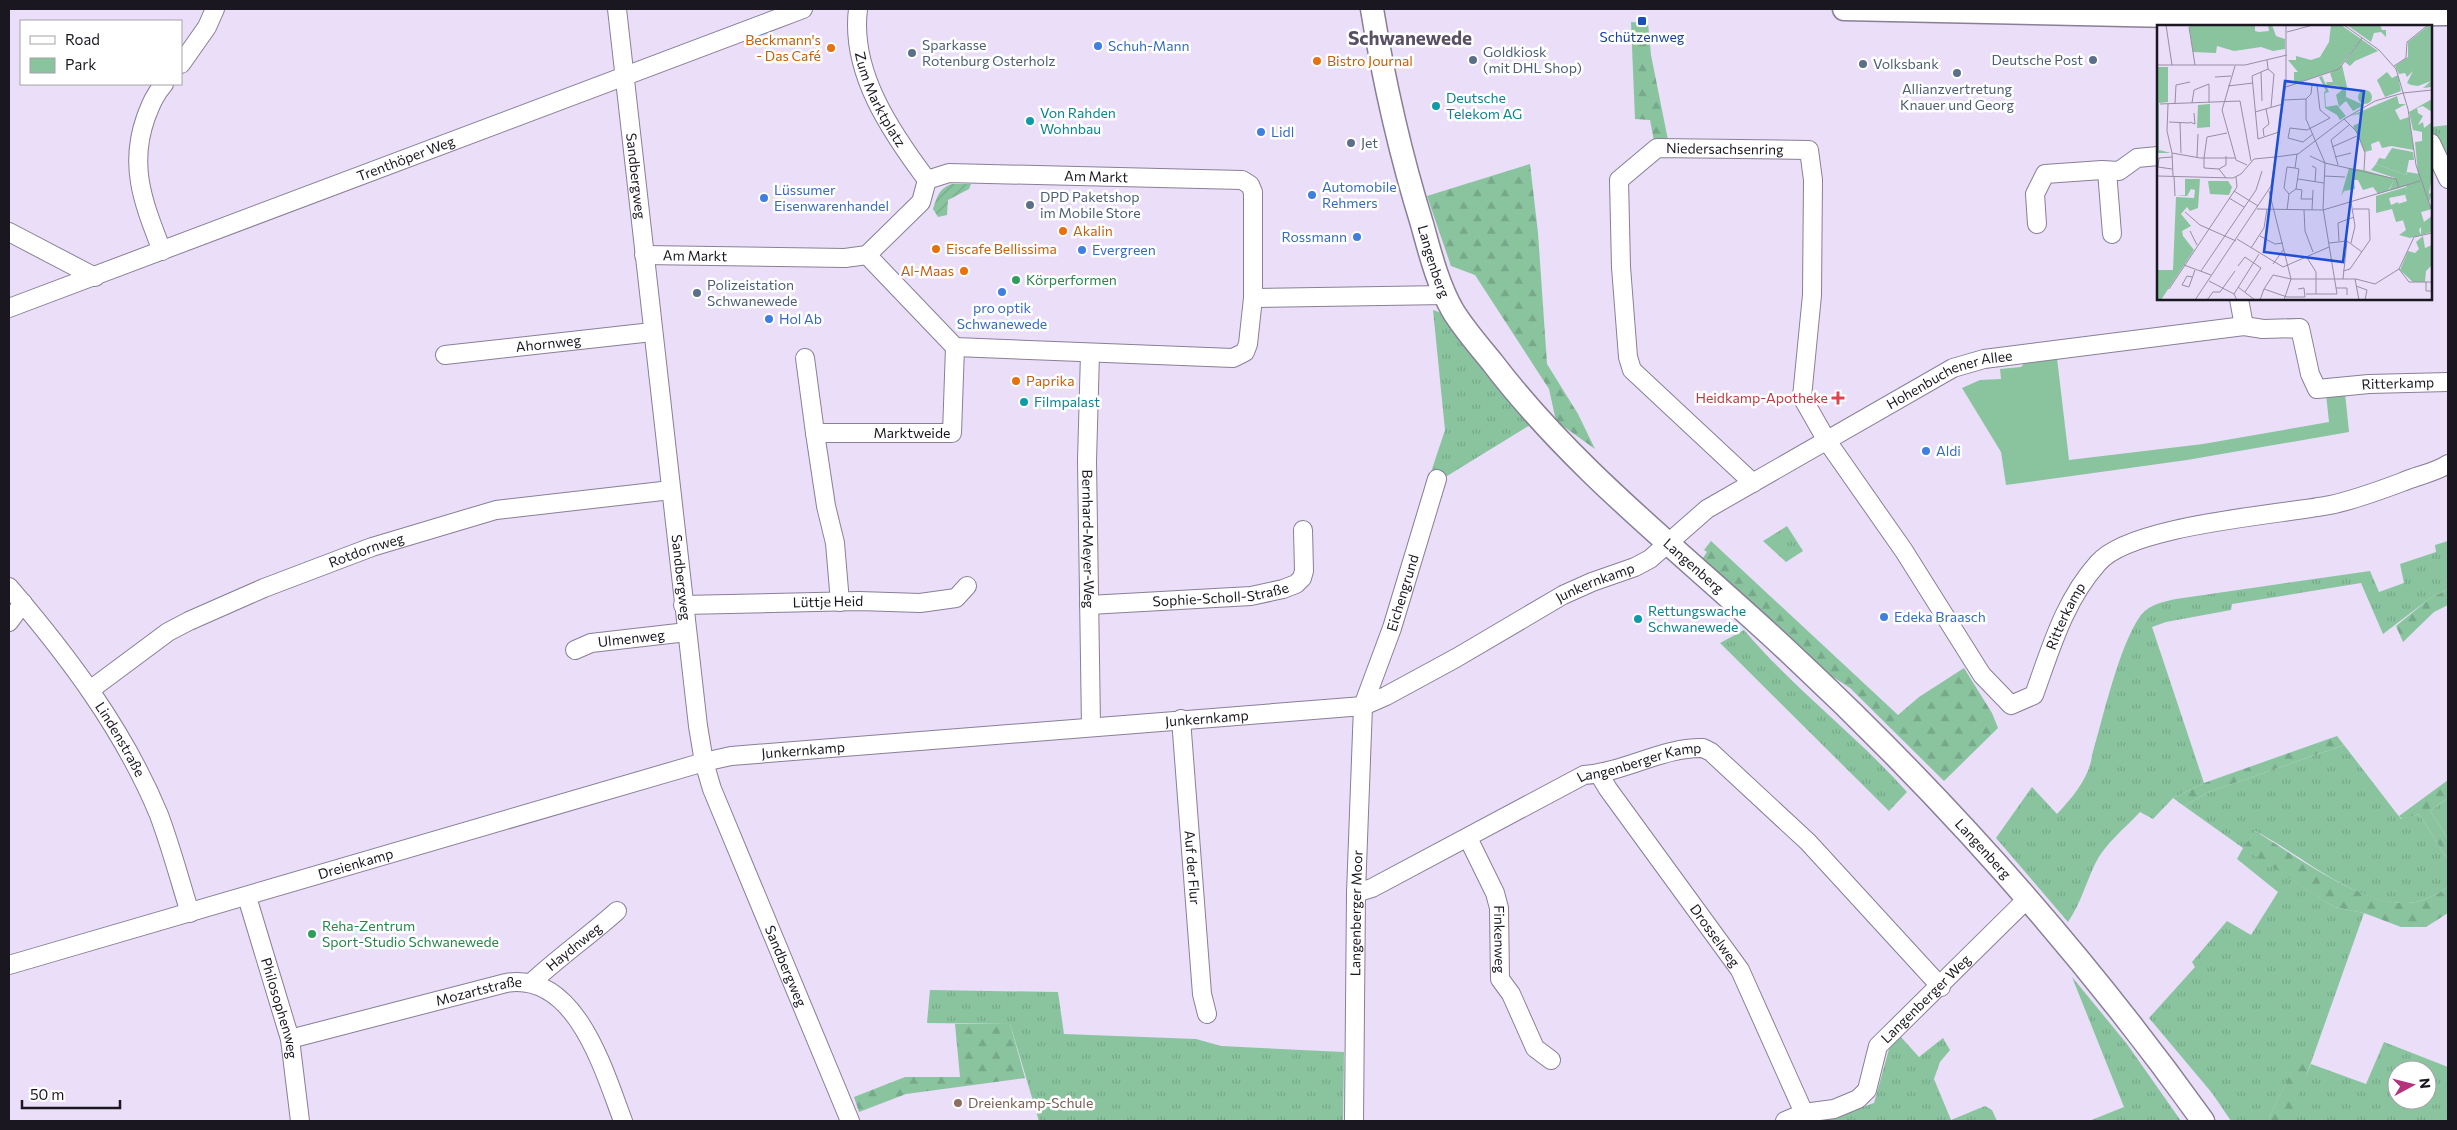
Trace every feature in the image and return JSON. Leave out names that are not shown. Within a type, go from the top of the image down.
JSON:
[{"type":"main road","name":"Langenberg","points":[[1372,9],[1384,81],[1398,138],[1435,268],[1453,312],[1508,383],[1555,438],[1668,544],[1737,602],[1914,772],[2028,898],[2152,1050],[2203,1121]]},
{"type":"main road","points":[[1844,9],[2123,12],[2190,21],[2372,21],[2448,14]]},
{"type":"street","points":[[182,63],[207,27],[215,9]]},
{"type":"street","name":"Sandbergweg","points":[[617,9],[683,605],[704,762],[716,798],[850,1121]]},
{"type":"street","name":"Trenthöper Weg","points":[[9,308],[625,78],[803,9]]},
{"type":"street","name":"Zum Marktplatz","points":[[858,9],[857,36],[864,68],[879,107],[900,145],[927,180]]},
{"type":"street","points":[[162,251],[144,204],[137,173],[138,144],[154,95],[163,85]]},
{"type":"street","points":[[2432,145],[2448,179]]},
{"type":"street","name":"Niedersachsenring","points":[[1753,483],[1632,370],[1628,357],[1621,267],[1619,180],[1657,148],[1809,150],[1813,180],[1812,295],[1802,398],[1827,441]]},
{"type":"street","points":[[2037,224],[2035,194],[2045,174],[2119,172],[2137,158],[2157,156]]},
{"type":"street","points":[[2108,171],[2112,234]]},
{"type":"street","name":"Am Markt","points":[[927,180],[950,173],[1242,180],[1250,185],[1253,192],[1253,298],[1248,344],[1244,352],[1233,358],[955,347]]},
{"type":"street","points":[[927,180],[920,202],[867,255],[955,347]]},
{"type":"street","points":[[9,232],[95,277]]},
{"type":"street","name":"Am Markt","points":[[644,256],[845,258],[867,255]]},
{"type":"street","points":[[1253,298],[1446,295]]},
{"type":"street","points":[[2239,300],[2244,326]]},
{"type":"street","name":"Hohenbuchener Allee","points":[[1668,544],[1707,508],[1953,368],[1984,359],[2244,326]]},
{"type":"street","name":"Ritterkamp","points":[[2244,326],[2263,329],[2300,328],[2310,374],[2317,389],[2385,383],[2448,382]]},
{"type":"street","name":"Ahornweg","points":[[444,355],[652,332]]},
{"type":"street","name":"Marktweide","points":[[815,433],[952,433],[955,347]]},
{"type":"street","name":"Bernhard-Meyer-Weg","points":[[1090,353],[1087,461],[1091,726]]},
{"type":"street","points":[[805,358],[826,506],[835,543],[840,602]]},
{"type":"street","name":"Ritterkamp","points":[[1827,441],[1904,552],[1982,675],[2011,705],[2034,695],[2064,613],[2074,593],[2099,561],[2114,550],[2160,532],[2359,498],[2448,464]]},
{"type":"street","name":"Eichengrund","points":[[1363,706],[1392,628],[1437,479]]},
{"type":"street","name":"Rotdornweg","points":[[90,690],[168,632],[189,621],[265,587],[372,547],[496,510],[671,490]]},
{"type":"street","name":"Sophie-Scholl-Straße","points":[[1089,605],[1251,596],[1283,589],[1296,584],[1302,578],[1304,571],[1303,530]]},
{"type":"street","name":"Junkernkamp","points":[[704,762],[731,756],[1091,726],[1363,706],[1448,663],[1563,595],[1592,582],[1636,567],[1650,559],[1668,544]]},
{"type":"street","name":"Lüttje Heid","points":[[683,605],[840,602],[920,603],[956,598],[967,586]]},
{"type":"street","name":"Lindenstraße","points":[[9,587],[90,690],[119,734],[156,808],[190,913]]},
{"type":"street","points":[[9,622],[23,603]]},
{"type":"street","name":"Ulmenweg","points":[[576,650],[591,643],[687,632]]},
{"type":"street","name":"Langenberger Moor","points":[[1354,1121],[1356,893],[1363,706]]},
{"type":"street","name":"Auf der Flur","points":[[1182,719],[1202,994],[1207,1014]]},
{"type":"street","name":"Langenberger Kamp","points":[[1356,893],[1372,888],[1584,775],[1599,774],[1695,748],[1704,748],[1712,752],[1808,842],[1941,986]]},
{"type":"street","name":"Dreienkamp","points":[[9,965],[704,762]]},
{"type":"street","name":"Drosselweg","points":[[1599,774],[1740,970],[1804,1114]]},
{"type":"street","name":"Finkenweg","points":[[1468,838],[1495,893],[1498,908],[1500,979],[1511,994],[1535,1048],[1551,1060]]},
{"type":"street","name":"Philosophenweg","points":[[247,897],[290,1039],[300,1121]]},
{"type":"street","name":"Langenberger Weg","points":[[1785,1121],[1804,1114],[1834,1109],[1858,1099],[1867,1090],[1878,1046],[1941,986],[2028,898]]},
{"type":"street","name":"Haydnweg","points":[[531,983],[617,911]]},
{"type":"street","name":"Mozartstraße","points":[[290,1039],[506,983],[531,983],[561,999],[577,1017],[587,1034],[623,1121]]},
{"type":"green space","points":[[1631,22],[1648,23],[1651,55],[1668,140],[1654,141],[1650,120],[1635,119]]},
{"type":"green space","points":[[2448,125],[2448,164],[2432,129],[2432,127]]},
{"type":"green space","points":[[1530,164],[1538,233],[1547,364],[1578,414],[1595,449],[1556,421],[1549,389],[1475,275],[1451,266],[1427,196]]},
{"type":"green space","points":[[952,184],[971,184],[969,189],[948,200],[947,215],[938,217],[933,209],[937,197],[944,188]]},
{"type":"green space","points":[[1433,310],[1450,316],[1476,360],[1530,425],[1447,476],[1429,478],[1445,430]]},
{"type":"green space","points":[[2057,358],[2069,460],[2203,444],[2329,422],[2326,394],[2345,393],[2349,432],[2187,460],[2006,485],[2001,452],[1962,388],[1980,380],[2001,379],[2000,369],[2021,367],[2026,361]]},
{"type":"green space","points":[[1787,526],[1803,551],[1786,562],[1763,541]]},
{"type":"green space","points":[[1711,541],[1898,715],[1919,697],[1964,668],[1992,713],[1998,728],[1944,781],[1850,688],[1830,675],[1703,558],[1707,552],[1704,550]]},
{"type":"green space","points":[[2448,541],[2448,589],[2429,599],[2383,634],[2361,583],[2232,604],[2231,610],[2166,622],[2152,627],[2204,783],[2173,798],[2153,819],[2140,812],[2116,836],[2096,862],[2068,922],[1996,838],[2032,787],[2057,814],[2079,787],[2091,763],[2112,682],[2126,644],[2133,628],[2148,608],[2176,599],[2370,571],[2379,592],[2404,583],[2400,564],[2436,552],[2435,545]]},
{"type":"green space","points":[[2448,589],[2448,605],[2434,612],[2403,642],[2396,626],[2429,599]]},
{"type":"green space","points":[[1744,630],[1783,672],[1867,751],[1907,792],[1889,811],[1720,643]]},
{"type":"green space","points":[[2337,736],[2344,745],[2209,792],[2184,806],[2173,798],[2204,783]]},
{"type":"green space","points":[[2344,745],[2401,819],[2419,814],[2448,860],[2448,887],[2433,896],[2417,902],[2386,901],[2367,895],[2328,876],[2255,831],[2244,848],[2334,907],[2364,913],[2313,1057],[2301,1053],[2267,1121],[2231,1121],[2212,1093],[2149,1018],[2195,967],[2192,962],[2227,921],[2251,935],[2278,892],[2237,859],[2243,848],[2184,806],[2209,792]]},
{"type":"green space","points":[[2448,780],[2448,798],[2430,811],[2448,839],[2448,860],[2419,814],[2402,819],[2399,816]]},
{"type":"green space","points":[[2448,798],[2448,839],[2430,811]]},
{"type":"green space","points":[[2255,831],[2308,865],[2368,896],[2388,901],[2412,903],[2428,898],[2448,887],[2448,913],[2426,927],[2401,927],[2364,913],[2334,907],[2243,848]]},
{"type":"green space","points":[[2072,977],[2127,1044],[2181,1121],[2089,1121],[2124,1107]]},
{"type":"green space","points":[[930,990],[1058,992],[1064,1034],[1196,1039],[1221,1046],[1344,1052],[1343,1121],[1039,1121],[1010,1024],[927,1023]]},
{"type":"green space","points":[[955,1024],[1010,1024],[1025,1078],[906,1094],[859,1112],[854,1097],[905,1077],[960,1077]]},
{"type":"green space","points":[[1900,1036],[1919,1057],[1943,1038],[1950,1050],[1940,1062],[1934,1079],[1951,1120],[1985,1106],[1992,1110],[1997,1121],[1824,1121],[1874,1103],[1889,1049]]},
{"type":"green space","points":[[2384,1042],[2430,1060],[2387,1060],[2387,1110],[2437,1110],[2437,1063],[2448,1067],[2448,1121],[2287,1121],[2311,1064],[2366,1084]]},
{"type":"green space","points":[[2301,1052],[2313,1057],[2296,1104],[2287,1121],[2267,1121]]},
{"type":"place","name":"Schützenweg","points":[[1642,21]]},
{"type":"place","name":"Schuh-Mann","points":[[1098,46]]},
{"type":"place","name":"Beckmann's - Das Café","points":[[831,48]]},
{"type":"place","name":"Sparkasse Rotenburg Osterholz","points":[[912,53]]},
{"type":"place","name":"Goldkiosk (mit DHL Shop)","points":[[1473,60]]},
{"type":"place","name":"Deutsche Post","points":[[2093,60]]},
{"type":"place","name":"Bistro Journal","points":[[1317,61]]},
{"type":"place","name":"Volksbank","points":[[1863,64]]},
{"type":"place","name":"Allianzvertretung Knauer und Georg","points":[[1957,73]]},
{"type":"place","name":"Deutsche Telekom AG","points":[[1436,106]]},
{"type":"place","name":"Von Rahden Wohnbau","points":[[1030,121]]},
{"type":"place","name":"Lidl","points":[[1261,132]]},
{"type":"place","name":"Jet","points":[[1351,143]]},
{"type":"place","name":"Automobile Rehmers","points":[[1312,195]]},
{"type":"place","name":"Lüssumer Eisenwarenhandel","points":[[764,198]]},
{"type":"place","name":"DPD Paketshop im Mobile Store","points":[[1030,205]]},
{"type":"place","name":"Akalin","points":[[1063,231]]},
{"type":"place","name":"Rossmann","points":[[1357,237]]},
{"type":"place","name":"Eiscafe Bellissima","points":[[936,249]]},
{"type":"place","name":"Evergreen","points":[[1082,250]]},
{"type":"place","name":"Al-Maas","points":[[964,271]]},
{"type":"place","name":"Körperformen","points":[[1016,280]]},
{"type":"place","name":"pro optik Schwanewede","points":[[1002,292]]},
{"type":"place","name":"Polizeistation Schwanewede","points":[[697,293]]},
{"type":"place","name":"Hol Ab","points":[[769,319]]},
{"type":"place","name":"Paprika","points":[[1016,381]]},
{"type":"place","name":"Heidkamp-Apotheke","points":[[1838,398]]},
{"type":"place","name":"Filmpalast","points":[[1024,402]]},
{"type":"place","name":"Aldi","points":[[1926,451]]},
{"type":"place","name":"Edeka Braasch","points":[[1884,617]]},
{"type":"place","name":"Rettungswache Schwanewede","points":[[1638,619]]},
{"type":"place","name":"Reha-Zentrum Sport-Studio Schwanewede","points":[[312,934]]},
{"type":"place","name":"Dreienkamp-Schule","points":[[958,1103]]},
{"type":"district","name":"Schwanewede","points":[[1410,38]]}]
